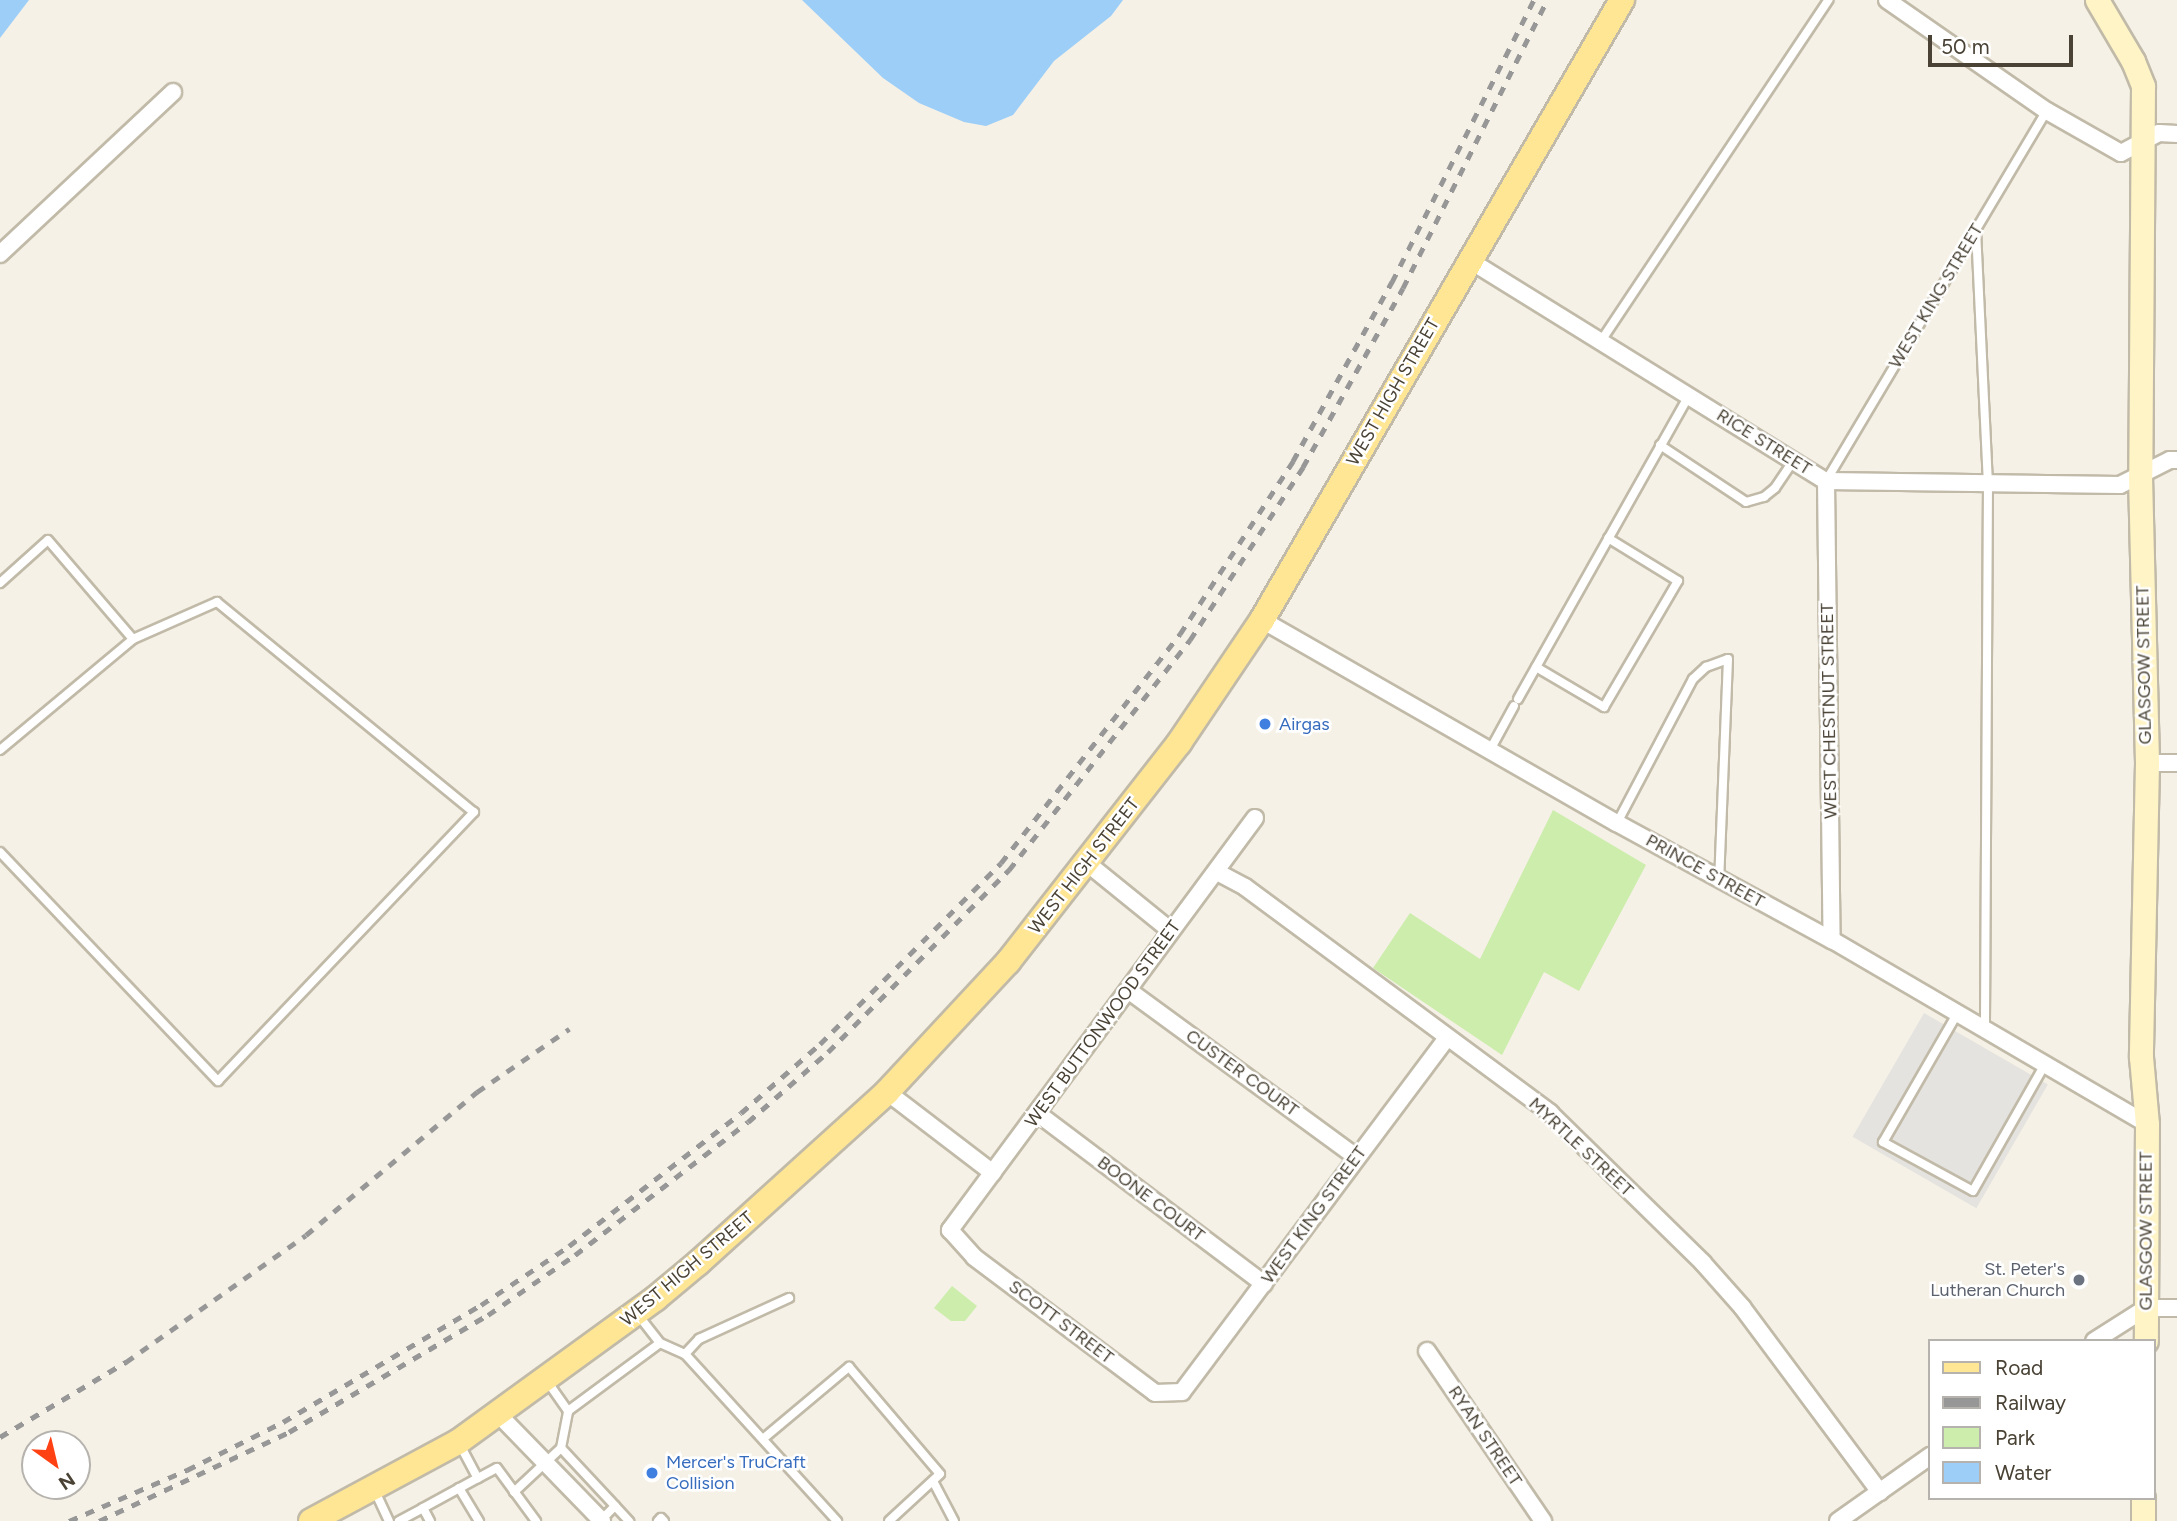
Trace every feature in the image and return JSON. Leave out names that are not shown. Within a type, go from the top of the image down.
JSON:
[{"type":"main road","name":"WEST HIGH STREET","points":[[311,1521],[340,1510],[458,1442],[499,1415],[698,1263],[887,1093],[1009,962],[1179,743],[1262,620],[1622,0]]},
{"type":"street","points":[[1887,0],[2047,111],[2121,153],[2159,133],[2177,134]]},
{"type":"street","name":"GLASGOW STREET","points":[[2096,0],[2133,61],[2143,86],[2140,143],[2140,476],[2147,763],[2141,1057],[2147,1124],[2146,1339]]},
{"type":"street","points":[[0,254],[173,92]]},
{"type":"street","name":"RICE STREET","points":[[1469,260],[1826,481],[2120,485],[2170,460],[2177,460]]},
{"type":"street","name":"WEST CHESTNUT STREET","points":[[1826,481],[1832,940]]},
{"type":"street","name":"PRINCE STREET","points":[[1262,620],[1617,823],[1832,940],[2147,1124]]},
{"type":"street","points":[[2147,763],[2177,763]]},
{"type":"street","name":"WEST BUTTONWOOD STREET","points":[[950,1230],[1255,818]]},
{"type":"street","points":[[1087,863],[1171,931]]},
{"type":"street","name":"MYRTLE STREET","points":[[1217,872],[1245,887],[1550,1113],[1703,1263],[1771,1343],[1880,1492]]},
{"type":"street","name":"CUSTER COURT","points":[[1128,990],[1356,1157]]},
{"type":"street","name":"WEST KING STREET","points":[[1182,1392],[1447,1038]]},
{"type":"street","points":[[887,1093],[993,1173]]},
{"type":"street","name":"BOONE COURT","points":[[1037,1113],[1264,1284]]},
{"type":"street","name":"SCOTT STREET","points":[[950,1230],[974,1257],[1155,1393],[1182,1392]]},
{"type":"street","points":[[2097,1339],[2146,1308],[2177,1308]]},
{"type":"street","name":"RYAN STREET","points":[[1427,1351],[1542,1521]]},
{"type":"street","points":[[499,1415],[597,1519]]},
{"type":"street","points":[[1838,1521],[1928,1457]]},
{"type":"street","points":[[2143,1500],[2143,1521]]},
{"type":"lane","points":[[1601,341],[1828,0]]},
{"type":"lane","name":"WEST KING STREET","points":[[1826,481],[2047,111]]},
{"type":"lane","points":[[1976,230],[1988,483],[1985,1030]]},
{"type":"lane","points":[[1490,750],[1689,396]]},
{"type":"lane","points":[[1660,445],[1746,502],[1764,497],[1775,488],[1793,461]]},
{"type":"lane","points":[[1536,667],[1604,707],[1678,581],[1608,538]]},
{"type":"lane","points":[[0,583],[48,540],[133,639]]},
{"type":"lane","points":[[0,750],[133,639],[217,602],[474,812],[218,1081],[0,852]]},
{"type":"lane","points":[[1617,823],[1693,679],[1706,667],[1728,659],[1719,879]]},
{"type":"lane","points":[[1957,1014],[1883,1142],[1973,1191],[2045,1064]]},
{"type":"lane","points":[[685,1354],[699,1339],[789,1298]]},
{"type":"lane","points":[[636,1312],[660,1343],[685,1354],[837,1521]]},
{"type":"lane","points":[[515,1497],[561,1448],[568,1411],[660,1343]]},
{"type":"lane","points":[[764,1438],[849,1367],[940,1474],[890,1521]]},
{"type":"lane","points":[[546,1380],[568,1411]]},
{"type":"lane","points":[[458,1442],[478,1478]]},
{"type":"lane","points":[[561,1448],[629,1521]]},
{"type":"lane","points":[[399,1521],[497,1468],[524,1513],[536,1521]]},
{"type":"lane","points":[[933,1481],[954,1521]]},
{"type":"lane","points":[[374,1488],[389,1521]]},
{"type":"lane","points":[[460,1488],[481,1519]]},
{"type":"lane","points":[[597,1519],[615,1506]]},
{"type":"lane","points":[[423,1508],[430,1521]]},
{"type":"lane","points":[[658,1521],[661,1518],[664,1521]]},
{"type":"green space","points":[[1553,810],[1646,865],[1579,991],[1544,972],[1502,1055],[1373,968],[1410,913],[1480,959]]},
{"type":"green space","points":[[952,1286],[977,1306],[965,1321],[951,1321],[934,1308]]},
{"type":"shaded area","points":[[1924,1013],[2048,1084],[1976,1208],[1853,1137]]},
{"type":"water","points":[[0,0],[29,0],[0,38]]},
{"type":"water","points":[[802,0],[1123,0],[1111,16],[1054,61],[1013,115],[986,126],[964,122],[919,103],[883,78]]},
{"type":"railway","points":[[69,1521],[187,1470],[283,1422],[481,1305],[569,1246],[741,1113],[820,1044],[1001,863],[1180,634],[1293,461],[1392,282],[1534,0]]},
{"type":"railway","points":[[99,1521],[289,1432],[488,1315],[575,1255],[748,1122],[828,1052],[1009,870],[1190,640],[1303,467],[1403,288],[1547,0]]},
{"type":"railway","points":[[0,1437],[126,1362],[306,1235],[477,1092],[569,1029]]},
{"type":"place","name":"Airgas","points":[[1265,724]]},
{"type":"place","name":"St. Peter's Lutheran Church","points":[[2079,1280]]},
{"type":"place","name":"Mercer's TruCraft Collision","points":[[652,1473]]}]
